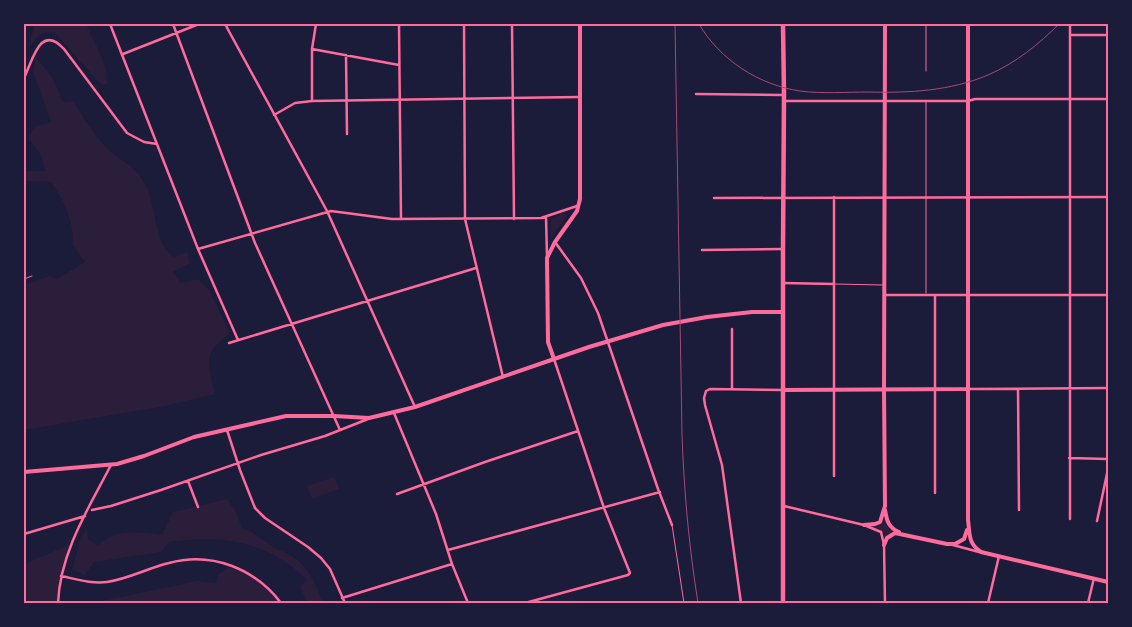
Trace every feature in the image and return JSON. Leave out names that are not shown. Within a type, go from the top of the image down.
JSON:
[{"type":"main road","points":[[782,24],[784,95],[783,603]]},
{"type":"street","points":[[110,24],[198,249],[238,340]]},
{"type":"street","points":[[172,24],[255,243],[340,430]]},
{"type":"street","points":[[122,54],[199,24]]},
{"type":"street","points":[[225,24],[327,211],[415,406]]},
{"type":"street","points":[[312,101],[312,49],[316,24]]},
{"type":"street","points":[[399,24],[401,219]]},
{"type":"street","points":[[464,24],[465,219],[503,377]]},
{"type":"street","points":[[512,24],[514,219]]},
{"type":"street","points":[[547,258],[579,205],[581,185],[580,24]]},
{"type":"street","points":[[885,24],[885,506],[888,524],[891,528],[905,534]]},
{"type":"street","points":[[947,544],[955,544],[964,539],[968,520],[968,24]]},
{"type":"street","points":[[1070,24],[1070,519]]},
{"type":"street","points":[[1070,35],[1108,35]]},
{"type":"street","points":[[24,78],[42,42],[50,39],[55,40],[64,49],[127,133],[144,142],[157,144]]},
{"type":"street","points":[[312,49],[399,65]]},
{"type":"street","points":[[346,55],[347,134]]},
{"type":"street","points":[[696,94],[784,95]]},
{"type":"street","points":[[274,115],[295,103],[312,101],[459,99],[464,97],[580,97]]},
{"type":"street","points":[[784,101],[968,102],[975,99],[1108,99]]},
{"type":"street","points":[[834,197],[834,476]]},
{"type":"street","points":[[714,198],[1108,197]]},
{"type":"street","points":[[198,249],[327,211],[401,219],[514,219],[546,217],[579,205]]},
{"type":"street","points":[[525,603],[628,576],[630,573],[604,508],[548,342],[546,217]]},
{"type":"street","points":[[555,242],[585,286],[598,313],[672,525]]},
{"type":"street","points":[[702,250],[783,250]]},
{"type":"street","points":[[229,343],[476,268]]},
{"type":"street","points":[[783,283],[834,284]]},
{"type":"street","points":[[884,295],[1108,295]]},
{"type":"street","points":[[935,295],[935,493]]},
{"type":"street","points":[[92,510],[111,506],[188,481],[340,430],[369,418],[415,406],[554,359],[663,325],[707,317],[752,312],[783,312]]},
{"type":"street","points":[[732,329],[732,389]]},
{"type":"street","points":[[742,603],[722,465],[705,405],[706,391],[710,389],[935,390],[1108,388]]},
{"type":"street","points":[[1018,389],[1019,510]]},
{"type":"street","points":[[394,412],[424,484],[468,603]]},
{"type":"street","points":[[24,472],[111,465],[144,456],[194,437],[286,416],[369,418]]},
{"type":"street","points":[[226,429],[258,513],[321,558],[330,569],[345,603]]},
{"type":"street","points":[[397,494],[578,431]]},
{"type":"street","points":[[1069,458],[1108,459]]},
{"type":"street","points":[[58,603],[61,576],[71,544],[111,465]]},
{"type":"street","points":[[1097,521],[1108,468]]},
{"type":"street","points":[[188,481],[198,507]]},
{"type":"street","points":[[448,550],[660,492]]},
{"type":"street","points":[[784,506],[864,524],[881,532],[884,545],[884,603]]},
{"type":"street","points":[[864,524],[880,522],[885,506]]},
{"type":"street","points":[[24,534],[85,516]]},
{"type":"street","points":[[968,520],[971,543],[980,552]]},
{"type":"street","points":[[884,545],[890,534],[905,534],[1108,582]]},
{"type":"street","points":[[988,603],[999,556]]},
{"type":"street","points":[[61,576],[85,581],[107,582],[171,562],[195,559],[210,560],[244,571],[267,586],[281,603]]},
{"type":"street","points":[[342,598],[452,564]]},
{"type":"street","points":[[1088,603],[1094,578]]},
{"type":"lane","points":[[926,24],[926,71]]},
{"type":"lane","points":[[926,102],[926,295]]},
{"type":"lane","points":[[24,279],[32,276]]},
{"type":"lane","points":[[834,284],[884,285]]},
{"type":"lane","points":[[672,525],[684,603]]},
{"type":"shaded area","points":[[35,24],[86,24],[106,69],[107,84],[103,85],[99,82],[55,33],[42,34],[28,48]]},
{"type":"shaded area","points":[[36,57],[52,77],[63,102],[73,101],[90,128],[107,149],[130,166],[141,178],[149,194],[162,242],[173,257],[187,252],[190,263],[173,272],[181,283],[198,279],[209,290],[230,333],[214,347],[209,360],[215,394],[165,406],[24,430],[24,285],[50,276],[57,279],[85,262],[73,245],[70,220],[60,196],[51,182],[24,181],[24,171],[45,171],[41,155],[28,138],[35,127],[51,122],[33,71]]},
{"type":"shaded area","points":[[564,213],[567,216],[551,238],[551,219]]},
{"type":"shaded area","points":[[334,477],[339,489],[312,499],[307,486]]},
{"type":"shaded area","points":[[227,499],[236,512],[242,528],[290,555],[302,564],[314,583],[323,603],[307,603],[300,586],[307,580],[276,556],[243,543],[225,540],[207,539],[169,542],[161,552],[94,562],[85,575],[72,570],[81,537],[87,529],[88,540],[98,545],[120,533],[144,532],[162,535],[173,512]]},
{"type":"shaded area","points":[[885,506],[886,518],[896,531],[890,534],[884,545],[881,532],[864,525],[880,522]]},
{"type":"shaded area","points":[[71,544],[66,557],[58,603],[24,603],[24,564]]},
{"type":"shaded area","points":[[233,566],[258,580],[281,603],[93,603],[197,581],[216,583],[218,575]]},
{"type":"railway","points":[[675,24],[682,435],[687,519],[698,603]]},
{"type":"railway","points":[[699,24],[718,49],[742,69],[756,77],[785,88],[826,93],[900,92],[930,90],[959,85],[988,75],[1017,59],[1035,46],[1059,24]]}]
